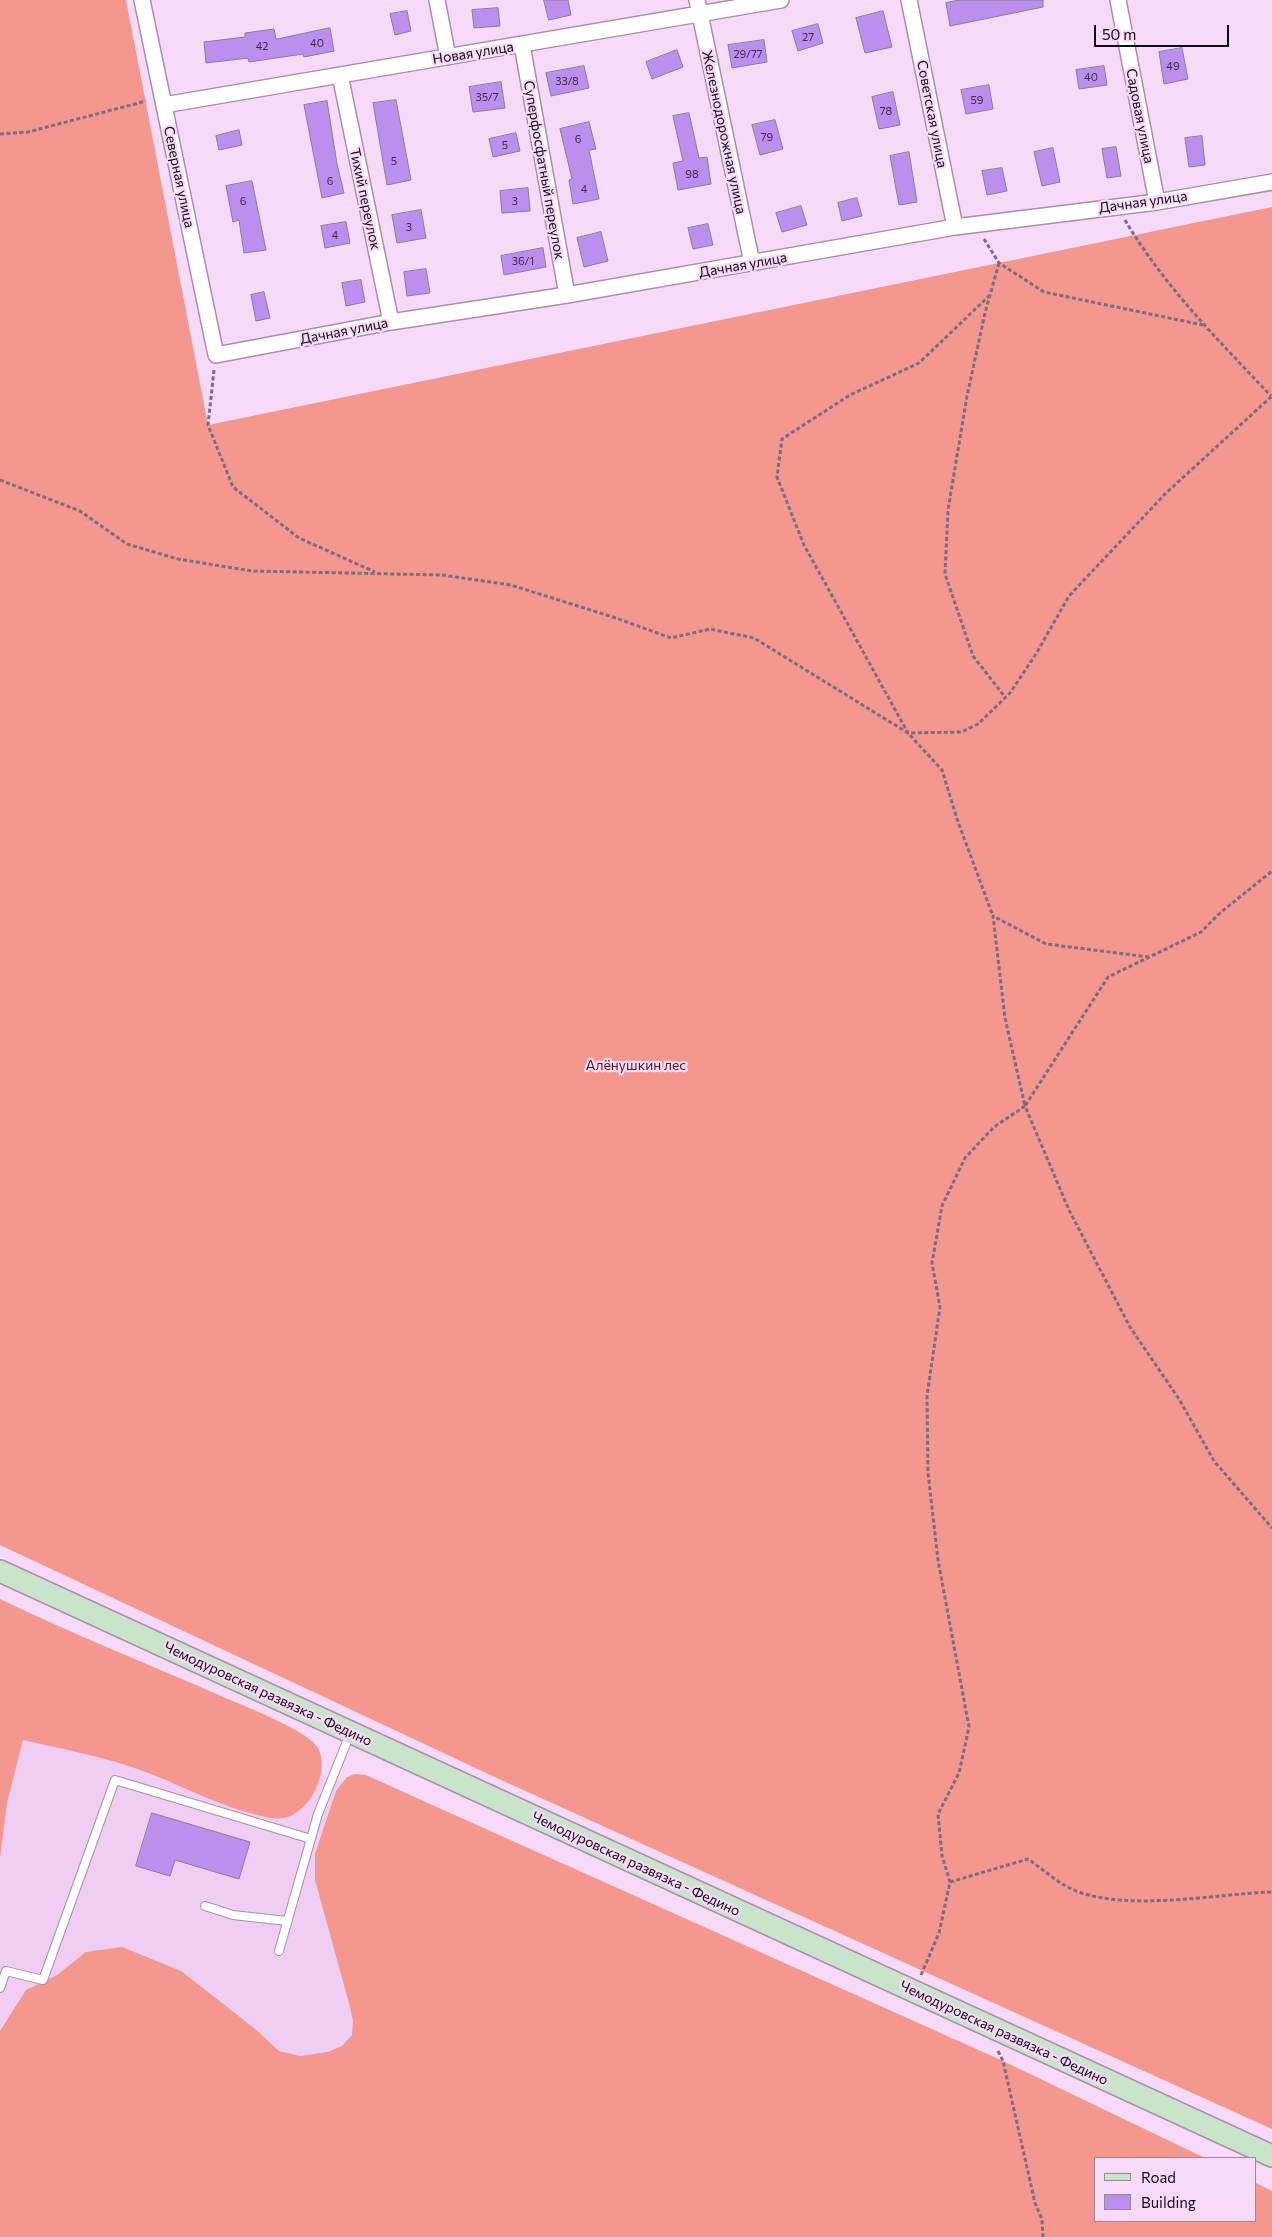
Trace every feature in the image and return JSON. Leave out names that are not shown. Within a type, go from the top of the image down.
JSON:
[{"type":"street","name":"Северная улица","points":[[142,0],[216,355]]},
{"type":"street","points":[[437,0],[448,57]]},
{"type":"street","name":"Новая улица","points":[[164,105],[522,45],[698,7],[781,0]]},
{"type":"street","name":"Советская улица","points":[[909,0],[954,228]]},
{"type":"street","name":"Садовая улица","points":[[1118,0],[1157,202]]},
{"type":"street","name":"Железнодорожная улица","points":[[698,7],[752,263]]},
{"type":"street","name":"Суперфосфатный переулок","points":[[522,45],[567,295]]},
{"type":"street","name":"Тихий переулок","points":[[340,75],[391,322]]},
{"type":"street","name":"Дачная улица","points":[[216,355],[391,322],[567,295],[954,228],[1157,202],[1272,182]]},
{"type":"street","name":"Чемодуровская развязка - Федино","points":[[0,1571],[1272,2156]]},
{"type":"lane","points":[[279,1951],[318,1814],[351,1732]]},
{"type":"lane","points":[[0,1988],[6,1971],[43,1980],[115,1780],[311,1839]]},
{"type":"lane","points":[[205,1906],[234,1915],[287,1921]]},
{"type":"path","points":[[0,134],[28,132],[146,101],[164,105]]},
{"type":"path","points":[[0,480],[80,511],[127,544],[178,559],[252,571],[311,574],[377,573],[442,575],[511,585],[616,618],[670,638],[710,629],[754,638],[908,733],[961,732],[978,724],[1005,697],[1036,654],[1069,596],[1166,493],[1272,396],[1203,325],[1138,244],[1116,206]]},
{"type":"path","points":[[975,225],[999,263],[1044,292],[1203,325]]},
{"type":"path","points":[[999,263],[967,396],[950,500],[945,574],[973,656],[1005,697]]},
{"type":"path","points":[[990,295],[918,363],[850,395],[782,439],[777,477],[804,545],[908,733],[942,770],[957,818],[993,916],[1005,1018],[1025,1106],[1069,1210],[1130,1327],[1179,1399],[1214,1461],[1272,1528]]},
{"type":"path","points":[[216,355],[208,425],[233,487],[299,538],[377,573]]},
{"type":"path","points":[[914,1992],[940,1934],[950,1882],[942,1856],[938,1814],[959,1773],[968,1727],[938,1560],[928,1473],[928,1396],[940,1307],[932,1263],[942,1206],[965,1158],[994,1127],[1025,1106],[1108,977],[1201,932],[1272,871]]},
{"type":"path","points":[[993,916],[1046,944],[1149,957]]},
{"type":"path","points":[[950,1882],[1028,1859],[1077,1892],[1108,1900],[1181,1899],[1272,1892]]},
{"type":"path","points":[[984,2024],[1004,2061],[1035,2203],[1042,2219],[1043,2237]]},
{"type":"shaded area","points":[[46,1647],[332,1778],[468,1844],[299,2136],[0,2111],[0,1804]]},
{"type":"green space","name":"Алёнушкин лес","points":[[0,0],[126,0],[208,425],[1272,207],[1272,2129],[499,1779],[0,1545]]},
{"type":"green space","points":[[0,1599],[83,1637],[257,1711],[307,1737],[315,1744],[319,1751],[322,1766],[321,1774],[311,1797],[295,1814],[282,1818],[271,1818],[238,1810],[129,1766],[23,1740],[7,1803],[0,1858]]},
{"type":"green space","points":[[355,1774],[366,1775],[1003,2061],[1203,2157],[1094,2157],[1094,2222],[1257,2222],[1257,2184],[1272,2191],[1272,2237],[0,2237],[0,2031],[26,1990],[57,1975],[86,1952],[122,1947],[181,1971],[254,2028],[279,2051],[300,2056],[328,2052],[342,2046],[352,2035],[353,2021],[350,2007],[315,1880],[315,1854],[336,1791],[347,1777]]},
{"type":"building","points":[[544,0],[568,0],[571,15],[549,20]]},
{"type":"building","points":[[959,0],[1043,0],[1043,7],[950,26],[946,3]]},
{"type":"building","points":[[498,8],[500,26],[474,28],[472,10]]},
{"type":"building","points":[[407,11],[411,31],[395,35],[390,14]]},
{"type":"building","points":[[883,11],[892,47],[865,53],[856,18]]},
{"type":"building","points":[[818,24],[823,43],[798,51],[792,31]]},
{"type":"building","points":[[330,28],[334,51],[304,57],[303,54],[249,62],[248,58],[206,63],[204,42],[245,37],[245,33],[274,29],[276,39]]},
{"type":"building","points":[[764,40],[767,62],[732,68],[728,45]]},
{"type":"building","points":[[1182,48],[1188,79],[1164,84],[1159,52]]},
{"type":"building","points":[[677,50],[683,67],[652,79],[646,62]]},
{"type":"building","points":[[584,66],[589,88],[551,96],[546,73]]},
{"type":"building","points":[[1104,66],[1107,85],[1079,89],[1076,70]]},
{"type":"building","points":[[501,82],[505,108],[473,112],[469,87]]},
{"type":"building","points":[[989,85],[993,109],[966,114],[961,90]]},
{"type":"building","points":[[893,92],[900,125],[879,129],[872,97]]},
{"type":"building","points":[[396,100],[411,180],[387,185],[373,103]]},
{"type":"building","points":[[327,101],[337,164],[344,193],[322,198],[304,105]]},
{"type":"building","points":[[689,113],[699,158],[707,157],[711,184],[678,190],[673,163],[683,161],[673,116]]},
{"type":"building","points":[[775,120],[783,149],[760,155],[752,125]]},
{"type":"building","points":[[589,122],[596,149],[589,150],[599,199],[573,204],[569,180],[572,179],[560,129]]},
{"type":"building","points":[[239,130],[242,145],[219,150],[216,136]]},
{"type":"building","points":[[516,133],[520,151],[493,157],[489,139]]},
{"type":"building","points":[[1202,136],[1205,165],[1189,167],[1185,138]]},
{"type":"building","points":[[1116,147],[1121,176],[1107,178],[1102,149]]},
{"type":"building","points":[[1053,148],[1060,182],[1042,186],[1034,152]]},
{"type":"building","points":[[909,152],[917,202],[899,205],[890,156]]},
{"type":"building","points":[[1002,168],[1007,191],[987,195],[982,171]]},
{"type":"building","points":[[252,181],[266,250],[244,253],[239,220],[233,222],[226,186]]},
{"type":"building","points":[[528,188],[530,211],[502,213],[500,191]]},
{"type":"building","points":[[857,198],[862,216],[842,221],[838,203]]},
{"type":"building","points":[[801,206],[807,225],[782,232],[776,213]]},
{"type":"building","points":[[421,210],[426,238],[397,243],[392,215]]},
{"type":"building","points":[[346,222],[350,243],[325,248],[321,226]]},
{"type":"building","points":[[708,224],[713,245],[693,249],[688,228]]},
{"type":"building","points":[[601,232],[608,261],[584,267],[577,238]]},
{"type":"building","points":[[543,248],[546,267],[504,275],[501,256]]},
{"type":"building","points":[[426,269],[430,293],[407,296],[404,272]]},
{"type":"building","points":[[361,280],[365,302],[346,306],[342,283]]},
{"type":"building","points":[[264,292],[270,318],[256,321],[251,295]]},
{"type":"building","points":[[152,1813],[250,1842],[239,1879],[175,1860],[170,1876],[136,1866]]}]
